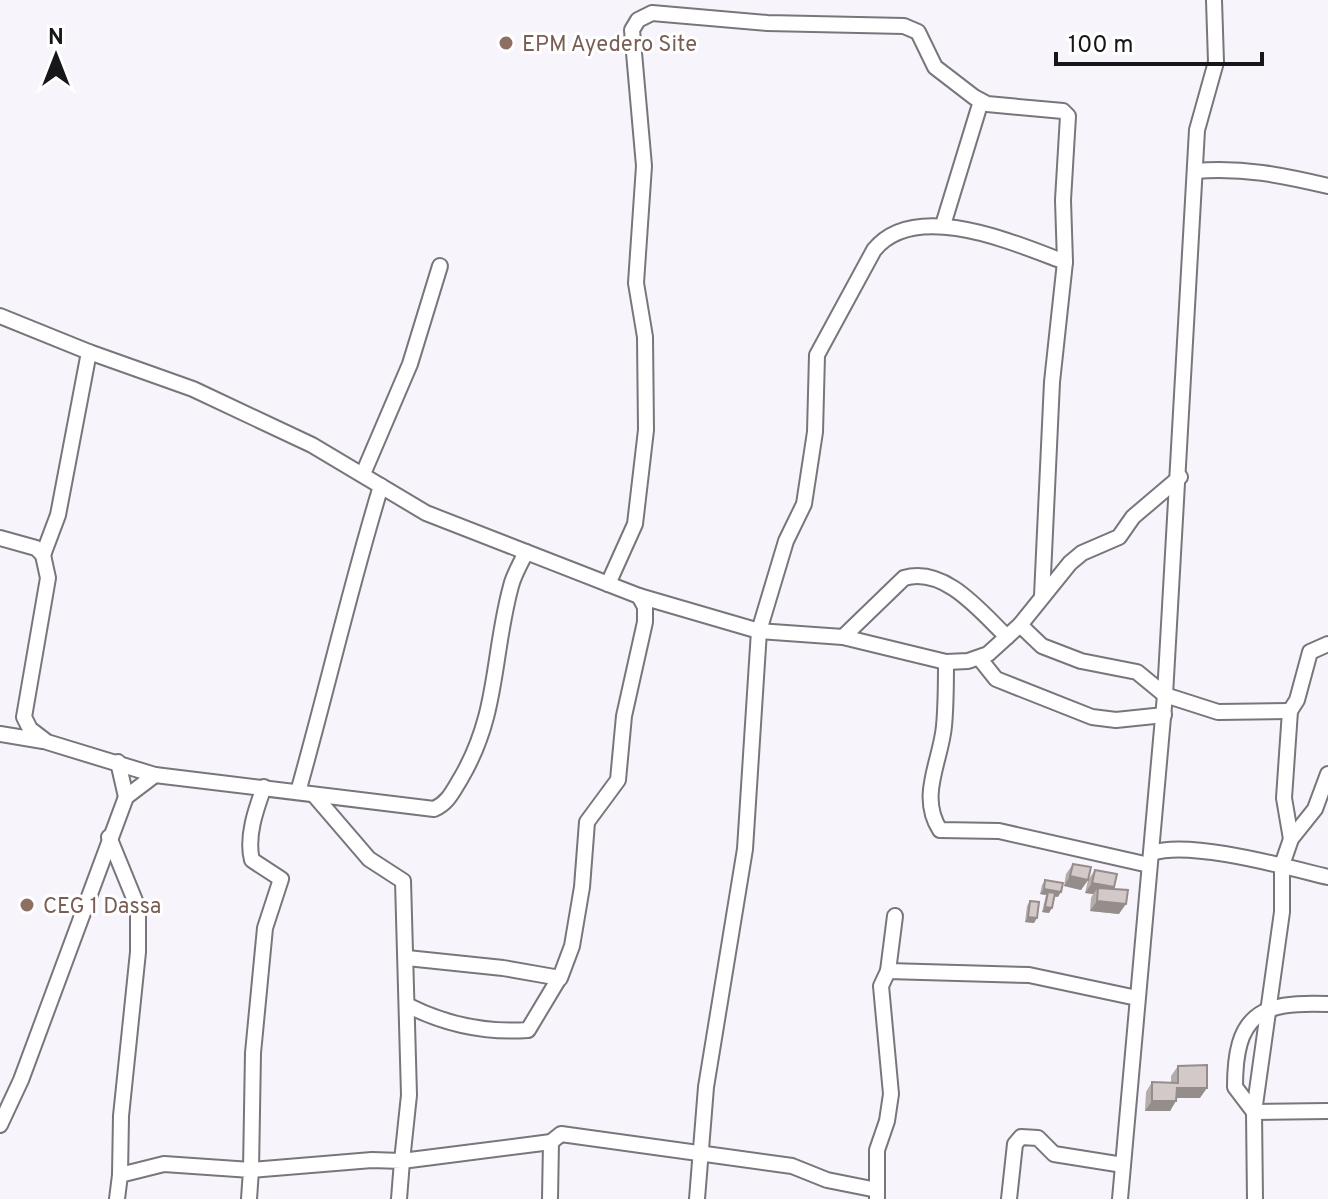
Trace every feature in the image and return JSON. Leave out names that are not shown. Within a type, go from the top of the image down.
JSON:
[{"type":"street","points":[[698,0],[698,17]]},
{"type":"street","points":[[1120,1199],[1164,715],[1180,477],[1197,130],[1216,62],[1214,0]]},
{"type":"street","points":[[608,584],[635,524],[646,430],[645,337],[636,283],[644,166],[632,30],[638,20],[652,13],[767,23],[904,26],[918,32],[935,67],[981,101],[1063,111],[1068,116],[1063,200],[1065,262],[1052,382],[1042,596]]},
{"type":"street","points":[[943,225],[981,101]]},
{"type":"street","points":[[1195,171],[1233,168],[1279,174],[1328,186]]},
{"type":"street","points":[[697,1199],[706,1087],[745,849],[759,631],[786,541],[804,504],[815,432],[817,355],[883,238],[900,229],[943,225],[1065,262]]},
{"type":"street","points":[[363,474],[410,364],[440,266]]},
{"type":"street","points":[[0,316],[193,389],[363,474],[426,513],[639,596],[759,631],[843,637],[946,662],[980,659],[1020,625],[1070,563],[1082,553],[1119,537],[1133,517],[1180,477]]},
{"type":"street","points":[[43,555],[58,515],[89,352]]},
{"type":"street","points":[[298,792],[355,572],[381,486]]},
{"type":"street","points":[[0,538],[36,548],[43,555],[48,578],[24,717],[30,729],[47,742]]},
{"type":"street","points":[[0,734],[47,742],[155,775],[434,809],[444,805],[479,748],[489,717],[496,660],[512,583],[526,552]]},
{"type":"street","points":[[843,637],[904,578],[914,575],[928,577],[974,603],[1007,637]]},
{"type":"street","points":[[409,1006],[432,1018],[465,1027],[528,1030],[558,980],[572,946],[582,887],[587,822],[618,780],[624,716],[645,622],[645,607],[639,596]]},
{"type":"street","points":[[1020,625],[1042,646],[1081,661],[1137,672],[1165,695],[1218,712],[1290,711]]},
{"type":"street","points":[[1291,839],[1284,798],[1290,711],[1297,700],[1310,652],[1328,644]]},
{"type":"street","points":[[980,659],[996,679],[1092,717],[1116,720],[1164,715]]},
{"type":"street","points":[[946,662],[944,725],[931,782],[931,817],[940,830],[999,831],[1151,859],[1177,849],[1282,865],[1328,877]]},
{"type":"street","points":[[118,762],[126,797]]},
{"type":"street","points":[[1255,1199],[1254,1112],[1282,912],[1282,865],[1291,839],[1315,809],[1328,774]]},
{"type":"street","points":[[0,1125],[21,1080],[126,797],[155,775]]},
{"type":"street","points":[[249,1199],[253,1053],[265,928],[281,879],[252,860],[254,816],[264,787]]},
{"type":"street","points":[[314,795],[369,859],[403,881],[409,1006],[409,1095],[399,1199]]},
{"type":"street","points":[[109,837],[138,908],[138,952],[121,1116],[117,1199]]},
{"type":"street","points":[[120,1175],[164,1164],[251,1170],[372,1160],[402,1161],[551,1142],[561,1134],[699,1156],[792,1166],[877,1195],[877,1150],[887,1121],[891,1094],[881,986],[888,971],[895,916]]},
{"type":"street","points":[[407,958],[503,968],[558,980]]},
{"type":"street","points":[[888,971],[1029,975],[1137,998]]},
{"type":"street","points":[[1254,1112],[1235,1087],[1238,1038],[1250,1022],[1266,1010],[1307,1003],[1328,1004]]},
{"type":"street","points":[[1254,1112],[1328,1111]]},
{"type":"street","points":[[1009,1199],[1015,1144],[1021,1137],[1038,1138],[1054,1154],[1123,1165]]},
{"type":"street","points":[[550,1199],[551,1142]]},
{"type":"building","points":[[1073,864],[1091,867],[1088,880],[1070,876]]},
{"type":"building","points":[[1095,870],[1117,874],[1114,887],[1092,883]]},
{"type":"building","points":[[1045,880],[1063,883],[1061,892],[1044,889]]},
{"type":"building","points":[[1098,888],[1128,890],[1126,904],[1097,901]]},
{"type":"building","points":[[1048,892],[1055,893],[1052,908],[1045,907]]},
{"type":"building","points":[[1030,901],[1039,902],[1037,918],[1028,917]]},
{"type":"building","points":[[1207,1065],[1207,1088],[1177,1088],[1176,1101],[1152,1101],[1152,1082],[1178,1083],[1178,1066]]},
{"type":"place","name":"EPM Ayedero Site","points":[[506,43]]},
{"type":"place","name":"CEG 1 Dassa","points":[[27,905]]}]
